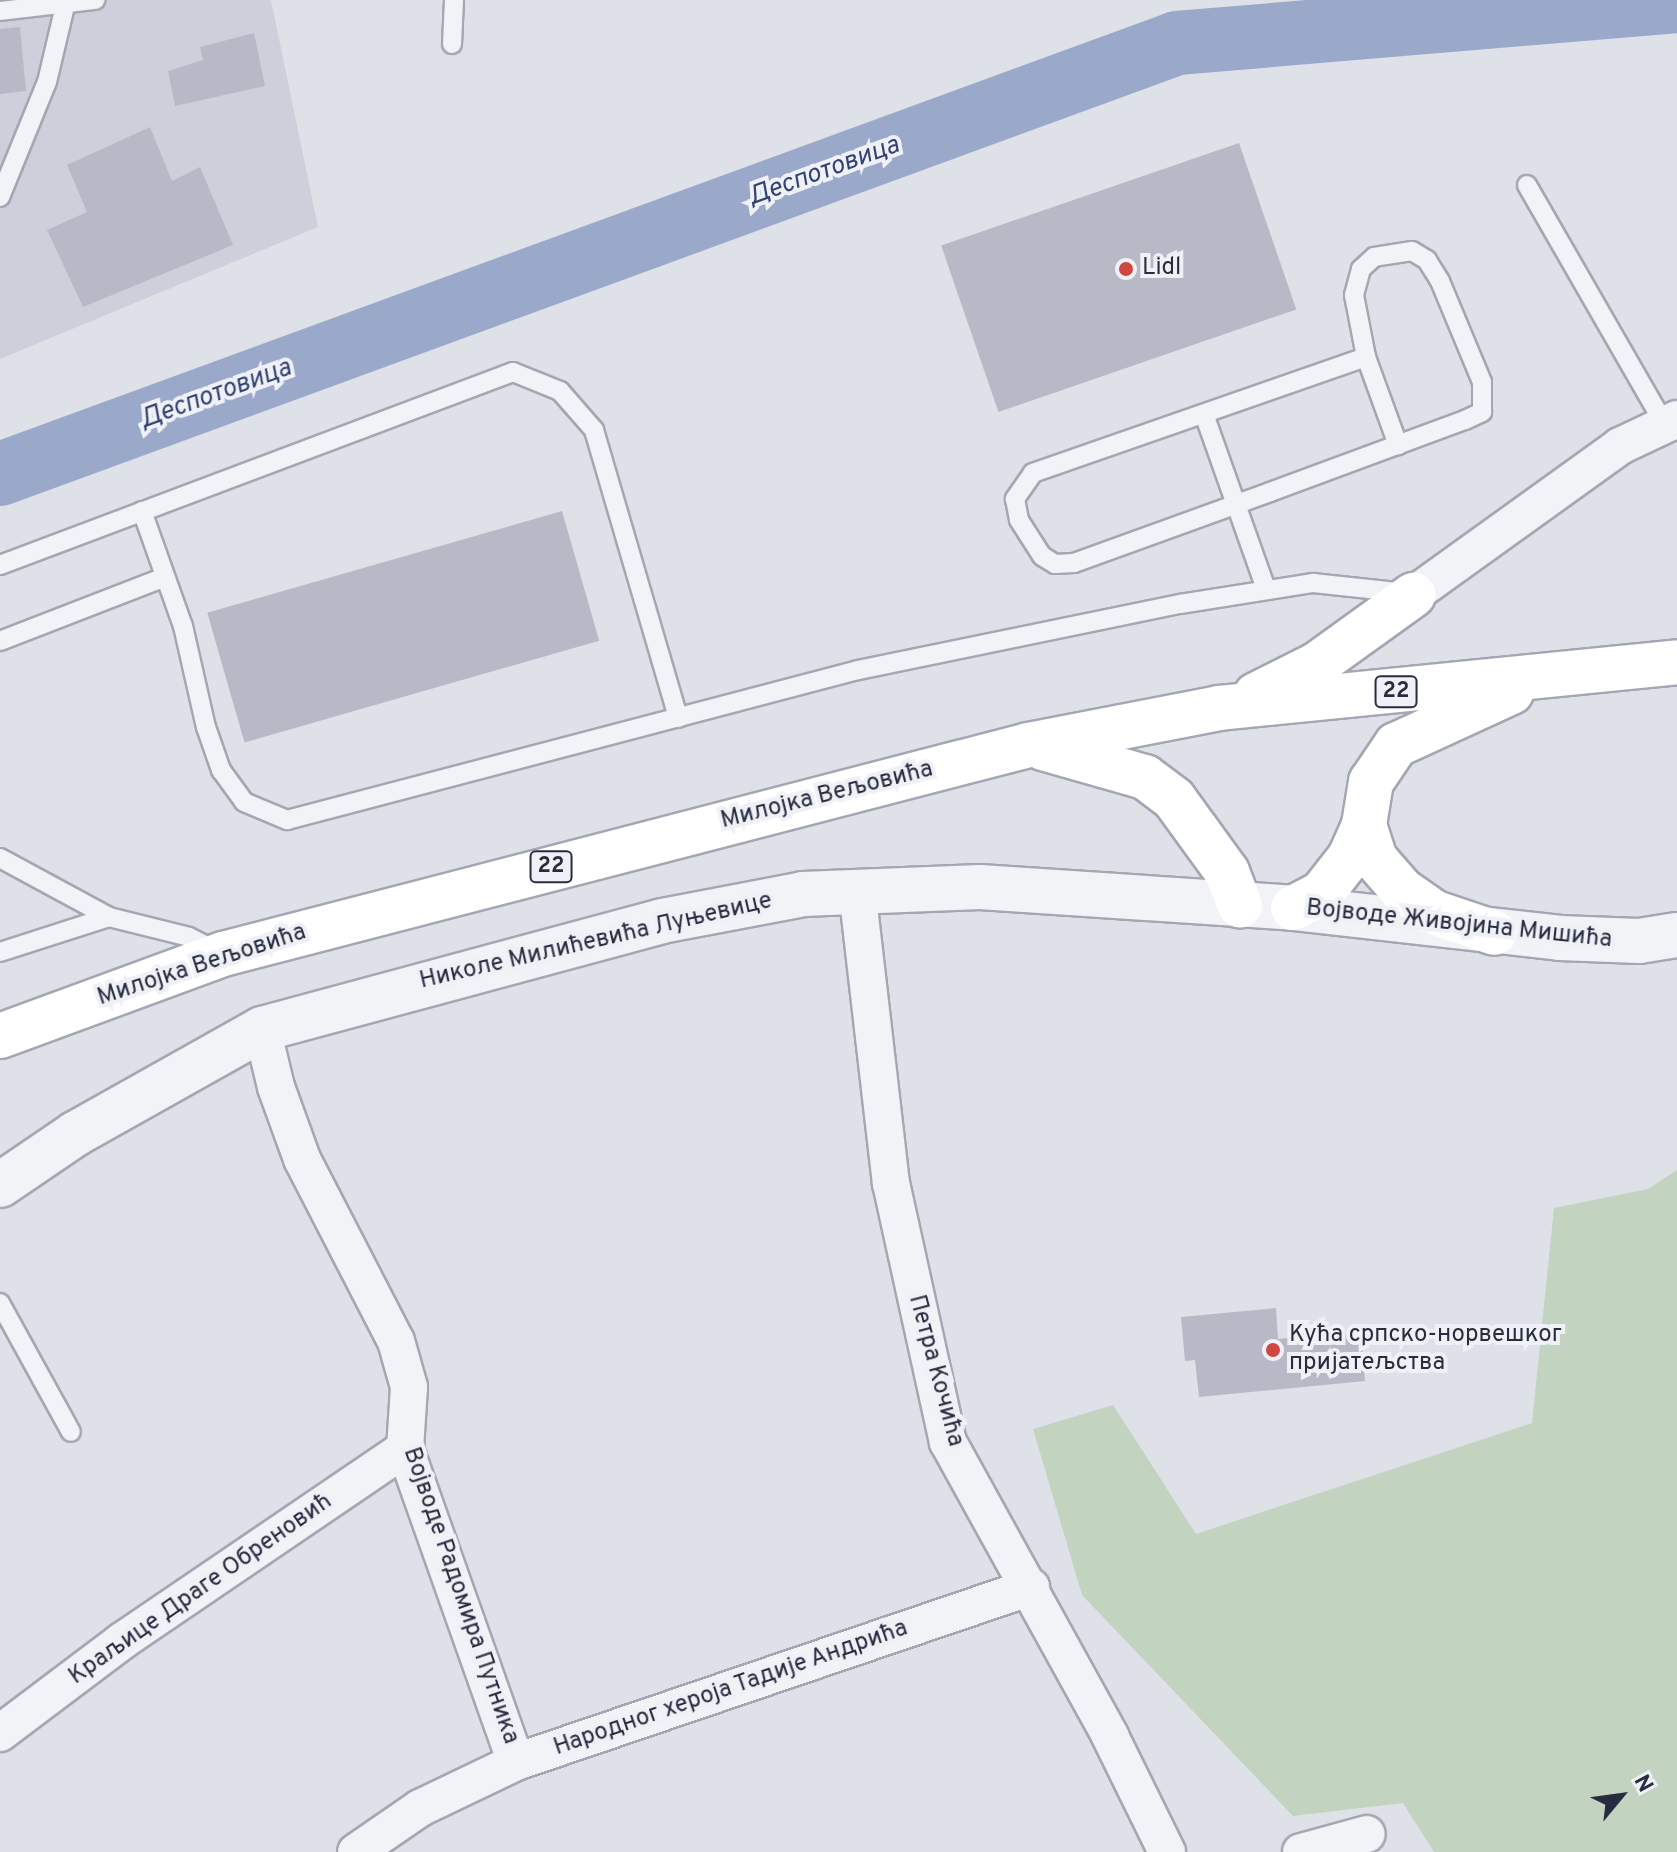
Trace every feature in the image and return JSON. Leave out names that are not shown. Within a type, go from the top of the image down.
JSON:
[{"type":"main road","points":[[1219,708],[1277,687],[1316,665],[1413,595]]},
{"type":"main road","name":"Милојка Вељовића","points":[[0,1036],[223,954],[1029,745],[1219,708],[1677,662]]},
{"type":"main road","points":[[1293,908],[1321,894],[1350,857],[1364,825],[1371,782],[1396,745],[1504,694],[1572,671]]},
{"type":"main road","points":[[1029,745],[1112,764],[1145,777],[1174,799],[1227,872],[1240,906]]},
{"type":"main road","points":[[1364,825],[1375,859],[1402,890],[1433,912],[1495,933]]},
{"type":"street","points":[[1413,595],[1620,446],[1671,422]]},
{"type":"street","name":"Николе Милићевића Луњевице","points":[[0,1185],[75,1134],[262,1029],[662,921],[790,896],[857,890],[980,887],[1240,906]]},
{"type":"street","name":"Петра Кочића","points":[[857,890],[891,1183],[948,1442],[1031,1587],[1167,1852]]},
{"type":"street","name":"Војводе Живојина Мишића","points":[[1240,906],[1293,908],[1495,933],[1610,941],[1677,935]]},
{"type":"street","name":"Војводе Радомира Путника","points":[[262,1029],[276,1087],[302,1159],[396,1341],[409,1387],[405,1449],[516,1762]]},
{"type":"street","name":"Краљице Драге Обреновић","points":[[0,1733],[122,1641],[405,1449]]},
{"type":"street","name":"Народног хероја Тадије Андрића","points":[[356,1852],[420,1808],[516,1762],[1031,1587]]},
{"type":"street","points":[[1301,1852],[1367,1834]]},
{"type":"lane","points":[[0,11],[65,6],[95,0]]},
{"type":"lane","points":[[452,44],[454,0]]},
{"type":"lane","points":[[0,197],[47,82],[65,6]]},
{"type":"lane","points":[[1527,185],[1671,422]]},
{"type":"lane","points":[[1366,357],[1033,473],[1015,499],[1019,520],[1042,556],[1055,564],[1074,563],[1398,445],[1474,416],[1485,403],[1482,382],[1440,281],[1427,260],[1412,251],[1374,257],[1356,280],[1366,357],[1398,445]]},
{"type":"lane","points":[[0,565],[513,372],[560,391],[594,430],[678,718]]},
{"type":"lane","points":[[1204,414],[1266,589]]},
{"type":"lane","points":[[142,511],[183,626],[212,749],[244,802],[272,818],[304,819],[858,670],[1266,589],[1313,583],[1413,595]]},
{"type":"lane","points":[[0,641],[165,577]]},
{"type":"lane","points":[[0,858],[109,917],[189,937],[223,954]]},
{"type":"lane","points":[[0,952],[109,917]]},
{"type":"lane","points":[[0,1303],[71,1432]]},
{"type":"shaded area","points":[[0,0],[271,0],[318,227],[0,359]]},
{"type":"green space","points":[[1677,1170],[1677,1852],[1434,1852],[1403,1803],[1293,1816],[1082,1595],[1033,1429],[1113,1405],[1196,1534],[1532,1423],[1554,1208],[1648,1189]]},
{"type":"building","points":[[20,27],[26,91],[0,94],[0,29]]},
{"type":"building","points":[[254,33],[265,86],[175,106],[168,71],[203,60],[200,47]]},
{"type":"building","points":[[150,127],[172,181],[200,167],[233,245],[83,307],[47,230],[87,212],[67,165]]},
{"type":"building","points":[[1239,143],[1296,309],[998,412],[941,246]]},
{"type":"building","points":[[562,511],[599,641],[245,742],[207,613]]},
{"type":"building","name":"Кућа српско-норвешког пријатељства","points":[[1276,1308],[1278,1339],[1361,1331],[1365,1381],[1199,1397],[1195,1360],[1185,1361],[1181,1317]]},
{"type":"waterway","name":"Деспотовица","points":[[0,474],[1177,43],[1677,1]]},
{"type":"place","name":"Lidl","points":[[1126,269]]},
{"type":"place","name":"Кућа српско-норвешког пријатељства","points":[[1273,1350]]}]
